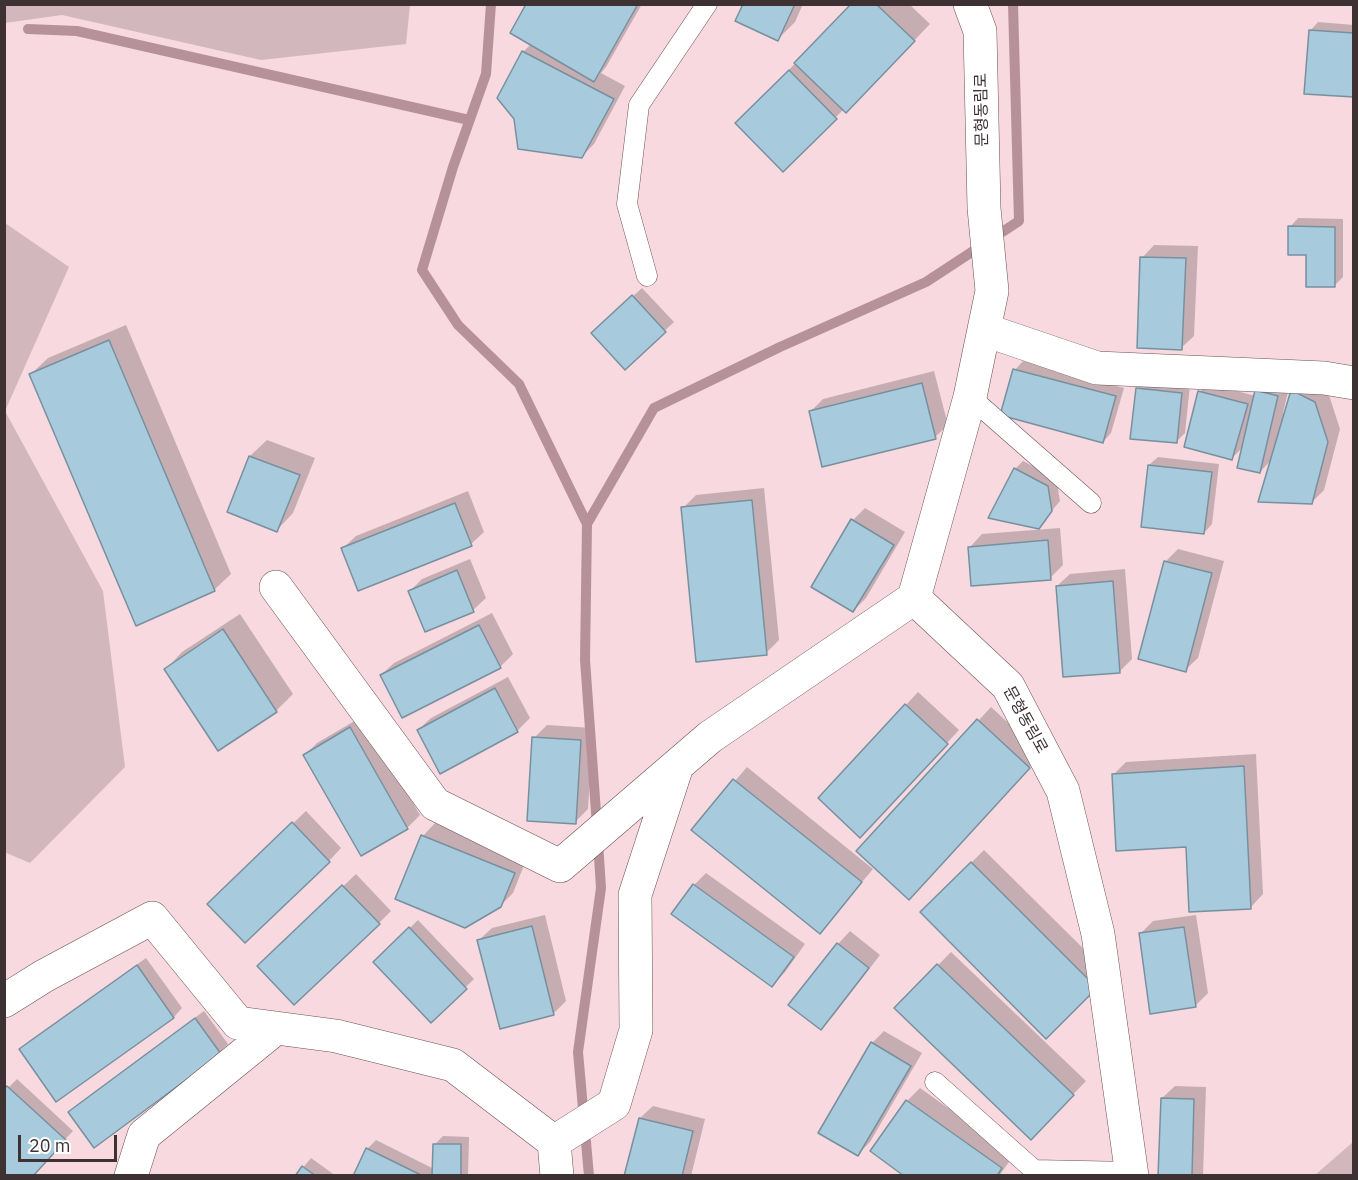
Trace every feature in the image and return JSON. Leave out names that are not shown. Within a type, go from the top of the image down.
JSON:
[{"type":"street","name":"문형동림로","points":[[970,4],[980,31],[985,218],[992,291],[985,330]]},
{"type":"street","points":[[276,587],[435,804],[560,866],[710,737],[914,598],[970,397],[985,330],[1097,368],[1324,378],[1353,383]]},
{"type":"street","name":"문형동림로","points":[[914,598],[1008,686],[1063,791],[1098,934],[1132,1174]]},
{"type":"street","points":[[559,1139],[614,1104],[636,1030],[635,895],[677,766]]},
{"type":"street","points":[[4,1001],[44,976],[152,918],[238,1023],[336,1036],[453,1065],[559,1139]]},
{"type":"street","points":[[131,1176],[144,1135],[276,1028]]},
{"type":"street","points":[[556,1176],[559,1139]]},
{"type":"lane","points":[[646,276],[627,204],[639,105],[707,4]]},
{"type":"lane","points":[[970,397],[1091,503]]},
{"type":"lane","points":[[935,1082],[1034,1170],[1132,1174]]},
{"type":"shaded area","points":[[4,5],[410,5],[406,44],[261,60],[62,15],[5,23]]},
{"type":"shaded area","points":[[5,223],[69,267],[5,411],[103,591],[125,767],[30,863],[4,852]]},
{"type":"shaded area","points":[[1353,1142],[1353,1175],[1315,1175]]},
{"type":"building","points":[[526,4],[638,4],[594,82],[510,33]]},
{"type":"building","points":[[743,4],[795,4],[778,41],[735,21]]},
{"type":"building","points":[[851,4],[876,4],[915,41],[846,113],[794,63]]},
{"type":"building","points":[[1309,30],[1354,33],[1354,97],[1304,94]]},
{"type":"building","points":[[522,51],[614,99],[582,158],[518,149],[514,119],[497,98]]},
{"type":"building","points":[[789,70],[837,119],[783,172],[735,123]]},
{"type":"building","points":[[1288,226],[1335,227],[1335,287],[1306,287],[1306,255],[1288,255]]},
{"type":"building","points":[[1140,257],[1186,258],[1182,350],[1137,348]]},
{"type":"building","points":[[632,295],[666,332],[625,370],[591,333]]},
{"type":"building","points":[[109,340],[215,591],[136,626],[29,374]]},
{"type":"building","points":[[1013,369],[1116,396],[1103,443],[1000,415]]},
{"type":"building","points":[[922,383],[936,439],[822,467],[809,411]]},
{"type":"building","points":[[1136,388],[1182,393],[1177,443],[1130,439]]},
{"type":"building","points":[[1255,390],[1278,396],[1260,473],[1237,468]]},
{"type":"building","points":[[1291,390],[1315,402],[1328,442],[1312,504],[1258,502]]},
{"type":"building","points":[[1198,391],[1248,404],[1232,460],[1184,447]]},
{"type":"building","points":[[249,456],[300,475],[277,532],[227,512]]},
{"type":"building","points":[[1148,465],[1212,472],[1204,534],[1141,527]]},
{"type":"building","points":[[1014,468],[1048,486],[1052,511],[1039,529],[988,518]]},
{"type":"building","points":[[752,500],[767,655],[696,662],[681,507]]},
{"type":"building","points":[[455,503],[472,546],[358,591],[341,548]]},
{"type":"building","points":[[851,519],[894,545],[853,612],[811,587]]},
{"type":"building","points":[[1048,540],[1051,580],[971,586],[968,547]]},
{"type":"building","points":[[1164,561],[1212,573],[1186,672],[1138,659]]},
{"type":"building","points":[[457,570],[474,612],[425,632],[408,591]]},
{"type":"building","points":[[1113,581],[1120,673],[1063,677],[1056,586]]},
{"type":"building","points":[[479,625],[501,668],[402,718],[380,675]]},
{"type":"building","points":[[223,629],[277,712],[218,751],[164,669]]},
{"type":"building","points":[[495,688],[518,732],[440,774],[417,730]]},
{"type":"building","points":[[905,704],[948,744],[860,838],[818,798]]},
{"type":"building","points":[[977,719],[1030,768],[909,900],[856,851]]},
{"type":"building","points":[[350,727],[408,829],[361,856],[303,755]]},
{"type":"building","points":[[532,737],[581,740],[576,824],[527,821]]},
{"type":"building","points":[[1244,766],[1251,909],[1189,912],[1186,847],[1116,851],[1112,774]]},
{"type":"building","points":[[733,779],[862,882],[820,934],[691,830]]},
{"type":"building","points":[[292,822],[330,862],[245,943],[207,904]]},
{"type":"building","points":[[421,835],[515,873],[501,907],[465,928],[395,899]]},
{"type":"building","points":[[971,862],[1097,988],[1046,1039],[920,912]]},
{"type":"building","points":[[693,884],[794,957],[772,987],[671,914]]},
{"type":"building","points":[[342,885],[380,924],[294,1005],[257,966]]},
{"type":"building","points":[[532,926],[554,1015],[500,1029],[477,940]]},
{"type":"building","points":[[409,927],[467,989],[431,1023],[373,962]]},
{"type":"building","points":[[1184,927],[1196,1007],[1150,1014],[1139,933]]},
{"type":"building","points":[[837,943],[869,968],[821,1030],[788,1005]]},
{"type":"building","points":[[937,964],[1074,1095],[1031,1140],[894,1008]]},
{"type":"building","points":[[137,965],[174,1018],[56,1102],[19,1049]]},
{"type":"building","points":[[195,1018],[221,1054],[94,1148],[68,1112]]},
{"type":"building","points":[[871,1042],[911,1066],[858,1156],[818,1133]]},
{"type":"building","points":[[7,1086],[66,1140],[33,1176],[4,1176],[4,1089]]},
{"type":"building","points":[[1161,1098],[1194,1099],[1192,1176],[1158,1176]]},
{"type":"building","points":[[906,1100],[1002,1168],[997,1176],[904,1176],[870,1151]]},
{"type":"building","points":[[639,1118],[693,1131],[682,1176],[624,1176]]},
{"type":"building","points":[[433,1144],[461,1144],[461,1176],[432,1176]]},
{"type":"building","points":[[366,1148],[423,1176],[353,1176]]},
{"type":"building","points":[[302,1166],[316,1176],[295,1176]]},
{"type":"waterway","points":[[491,4],[486,74],[453,167],[422,270],[458,325],[519,384],[587,524]]},
{"type":"waterway","points":[[597,826],[585,660],[587,524],[654,408],[780,347],[926,282],[1019,221],[1013,4]]},
{"type":"waterway","points":[[28,29],[77,31],[469,120]]},
{"type":"waterway","points":[[589,1176],[578,1052],[601,888],[598,842]]}]
